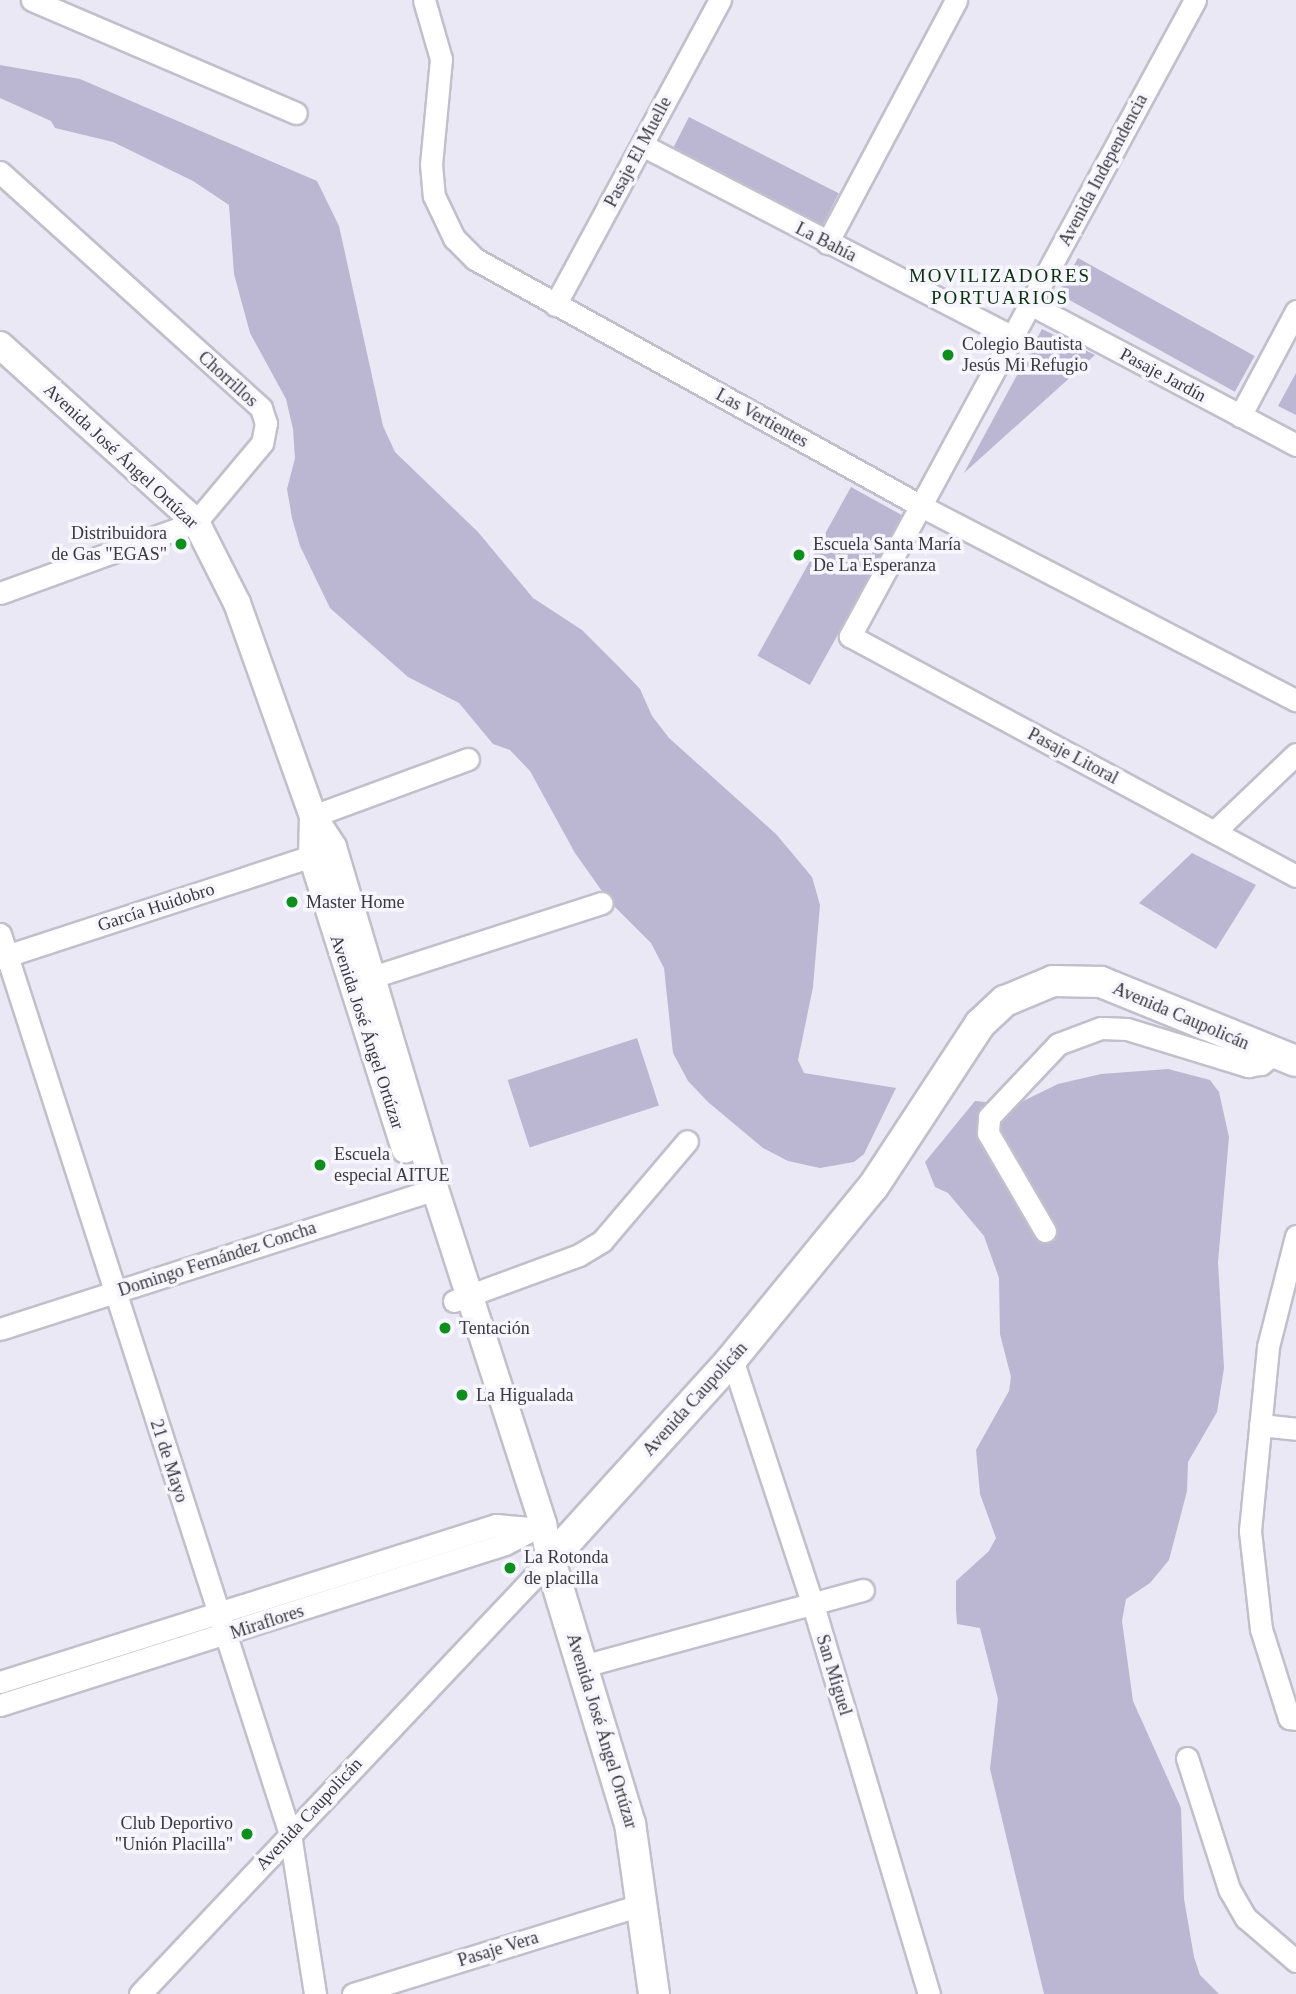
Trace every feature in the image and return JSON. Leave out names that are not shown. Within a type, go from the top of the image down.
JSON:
[{"type":"main road","name":"Avenida Caupolicán","points":[[550,1560],[732,1359],[873,1187],[980,1024],[1005,1001],[1037,985],[1069,979],[1118,987],[1289,1060]]},
{"type":"main road","name":"Avenida José Ángel Ortúzar","points":[[550,1560],[630,1824],[654,1994]]},
{"type":"street","points":[[32,0],[296,113]]},
{"type":"street","name":"Las Vertientes","points":[[424,0],[441,59],[431,163],[439,212],[454,238],[475,259],[921,506],[1296,700]]},
{"type":"street","name":"Pasaje El Muelle","points":[[555,305],[720,0]]},
{"type":"street","points":[[827,243],[956,0]]},
{"type":"street","name":"Avenida Independencia","points":[[850,636],[1195,0]]},
{"type":"street","name":"La Bahía","points":[[642,145],[1013,337]]},
{"type":"street","name":"Chorrillos","points":[[0,173],[261,408],[266,423],[262,443],[196,522]]},
{"type":"street","name":"Pasaje Jardín","points":[[1030,304],[1296,445]]},
{"type":"street","points":[[1240,416],[1296,311]]},
{"type":"street","name":"Avenida José Ángel Ortúzar","points":[[0,345],[196,522],[237,603],[313,816],[333,847],[361,980]]},
{"type":"street","points":[[0,593],[196,522]]},
{"type":"street","name":"Pasaje Litoral","points":[[850,636],[1296,876]]},
{"type":"street","points":[[1214,832],[1296,754]]},
{"type":"street","points":[[313,816],[468,759]]},
{"type":"street","name":"Avenida José Ángel Ortúzar","points":[[313,816],[312,856],[361,980],[536,1526],[550,1560]]},
{"type":"street","name":"García Huidobro","points":[[4,956],[312,856]]},
{"type":"street","points":[[361,980],[602,903]]},
{"type":"street","name":"21 de Mayo","points":[[0,934],[4,956],[290,1834],[315,1994]]},
{"type":"street","points":[[1045,1231],[988,1133],[989,1117],[1050,1049],[1079,1033],[1127,1029],[1248,1066],[1289,1060]]},
{"type":"street","points":[[462,1298],[579,1255],[602,1241],[687,1141]]},
{"type":"street","name":"Domingo Fernández Concha","points":[[0,1329],[427,1191]]},
{"type":"street","points":[[1293,1718],[1261,1629],[1252,1567],[1251,1496],[1275,1309],[1296,1236]]},
{"type":"street","name":"San Miguel","points":[[732,1359],[813,1605],[929,1994]]},
{"type":"street","points":[[1260,1425],[1296,1429]]},
{"type":"street","name":"Miraflores","points":[[0,1682],[496,1525],[536,1526]]},
{"type":"street","name":"Miraflores","points":[[0,1705],[505,1544],[536,1526]]},
{"type":"street","name":"Avenida Caupolicán","points":[[140,1994],[550,1560]]},
{"type":"street","points":[[583,1666],[863,1590]]},
{"type":"street","points":[[1187,1758],[1229,1889],[1246,1918],[1296,1961]]},
{"type":"street","name":"Pasaje Vera","points":[[353,1994],[643,1904]]},
{"type":"shaded area","points":[[0,65],[80,79],[317,181],[339,226],[383,426],[395,452],[478,532],[533,598],[582,630],[620,668],[640,689],[652,716],[669,738],[776,834],[812,877],[820,905],[813,987],[798,1060],[804,1073],[896,1088],[864,1154],[854,1162],[820,1168],[788,1161],[763,1148],[708,1102],[688,1081],[673,1053],[664,968],[651,943],[609,901],[575,853],[530,771],[510,750],[493,744],[459,703],[408,677],[330,608],[300,546],[292,518],[287,489],[295,458],[293,429],[286,399],[250,333],[234,274],[229,205],[193,181],[113,142],[55,128],[51,121],[0,98]]},
{"type":"shaded area","points":[[689,117],[839,193],[821,227],[672,151]]},
{"type":"shaded area","points":[[1078,258],[1255,356],[1235,392],[1058,294]]},
{"type":"shaded area","points":[[1042,329],[1095,355],[964,473]]},
{"type":"shaded area","points":[[1296,373],[1296,415],[1278,406]]},
{"type":"shaded area","points":[[851,487],[903,516],[810,685],[757,656]]},
{"type":"shaded area","points":[[1192,853],[1256,885],[1216,949],[1139,903]]},
{"type":"shaded area","points":[[637,1038],[659,1106],[530,1148],[508,1080]]},
{"type":"shaded area","points":[[1168,1069],[1210,1080],[1219,1092],[1229,1137],[1218,1262],[1224,1368],[1217,1412],[1188,1462],[1187,1491],[1169,1560],[1150,1583],[1126,1599],[1122,1621],[1133,1701],[1181,1808],[1184,1899],[1194,1957],[1200,1975],[1219,1994],[1044,1994],[990,1769],[998,1699],[980,1628],[957,1624],[956,1610],[956,1581],[989,1551],[996,1538],[980,1494],[976,1450],[1009,1391],[1011,1377],[1000,1334],[999,1278],[984,1236],[948,1193],[935,1187],[925,1162],[975,1101],[1015,1105],[1058,1084],[1101,1074]]},
{"type":"place","name":"Colegio Bautista Jesús Mi Refugio","points":[[948,355]]},
{"type":"place","name":"Distribuidora de Gas \"EGAS\"","points":[[181,544]]},
{"type":"place","name":"Escuela Santa María De La Esperanza","points":[[799,555]]},
{"type":"place","name":"Master Home","points":[[292,902]]},
{"type":"place","name":"Escuela especial AITUE","points":[[320,1165]]},
{"type":"place","name":"Tentación","points":[[445,1328]]},
{"type":"place","name":"La Higualada","points":[[462,1395]]},
{"type":"place","name":"La Rotonda de placilla","points":[[510,1568]]},
{"type":"place","name":"Club Deportivo \"Unión Placilla\"","points":[[247,1834]]},
{"type":"district","name":"MOVILIZADORES PORTUARIOS","points":[[1000,287]]}]
